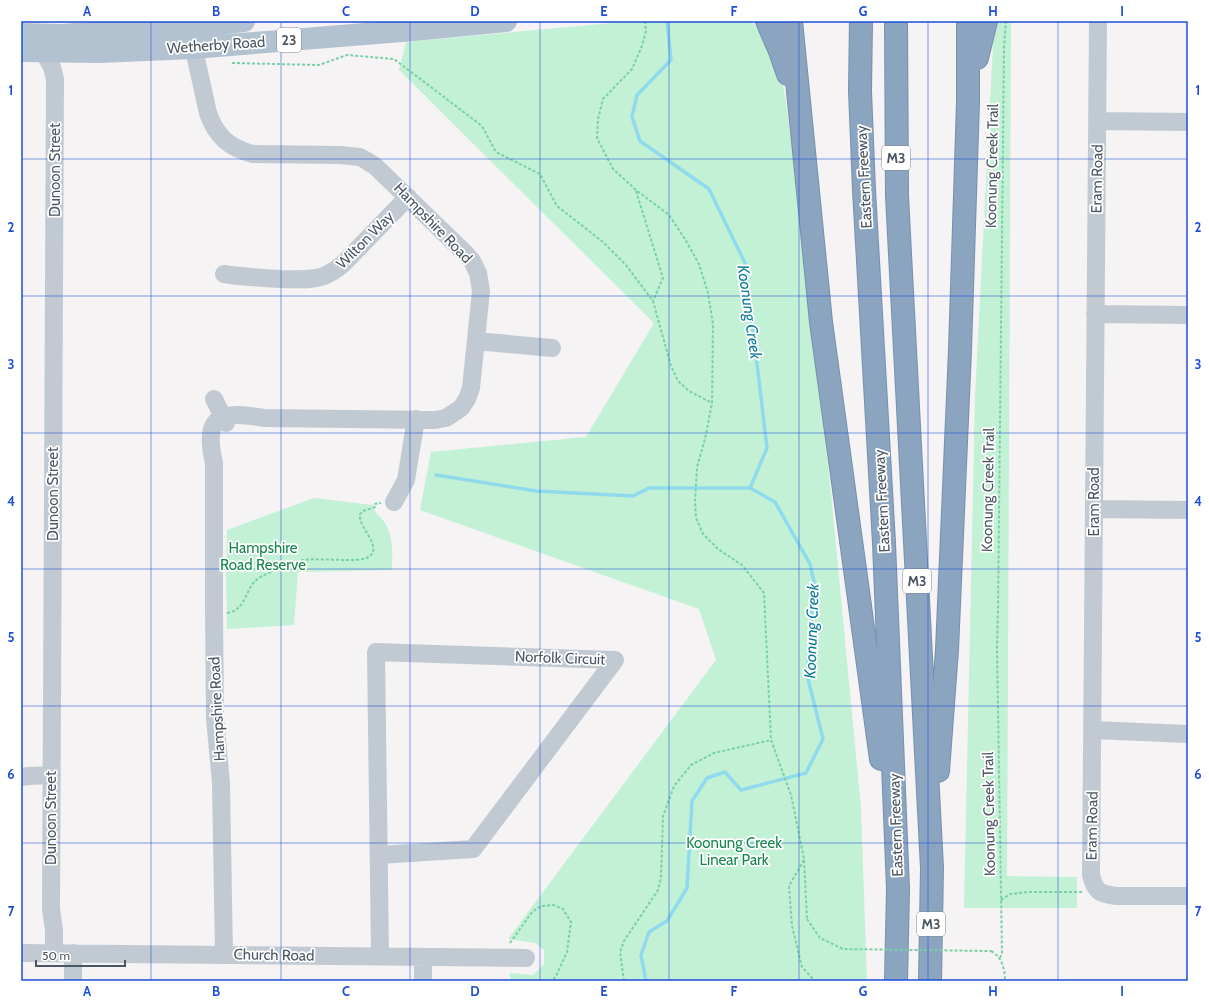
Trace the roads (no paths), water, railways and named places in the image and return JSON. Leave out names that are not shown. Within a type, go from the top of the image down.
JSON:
[{"type":"highway","points":[[767,21],[780,51],[790,82],[803,144]]},
{"type":"highway","points":[[791,21],[821,322],[898,889]]},
{"type":"highway","name":"Eastern Freeway","points":[[861,21],[860,91],[864,190],[884,543],[898,889],[896,981]]},
{"type":"highway","name":"Eastern Freeway","points":[[896,21],[897,196],[932,868],[930,981]]},
{"type":"highway","points":[[932,868],[947,650],[960,342],[968,102],[968,21]]},
{"type":"highway","points":[[968,102],[986,21]]},
{"type":"main road","name":"Wetherby Road","points":[[21,51],[142,51],[244,21]]},
{"type":"main road","name":"Wetherby Road","points":[[21,34],[191,37],[414,30],[506,21]]},
{"type":"street","name":"Eram Road","points":[[1098,21],[1091,875],[1094,887],[1104,895],[1188,896]]},
{"type":"street","name":"Hampshire Road","points":[[191,37],[208,113],[212,124],[224,140],[233,147],[253,154],[340,155],[367,160],[408,197],[466,254],[475,267],[481,284],[471,388],[464,404],[456,412],[446,418],[435,420],[264,418],[248,421],[225,420],[218,432],[214,463],[215,718],[221,783],[224,955]]},
{"type":"street","name":"Dunoon Street","points":[[43,51],[52,67],[55,79],[51,909],[54,930],[51,953]]},
{"type":"street","name":"Dunoon Street","points":[[55,79],[67,56],[72,52]]},
{"type":"street","points":[[1098,121],[1188,122]]},
{"type":"street","name":"Wilton Way","points":[[224,274],[253,278],[296,279],[325,276],[343,264],[408,197]]},
{"type":"street","points":[[1095,314],[1188,315]]},
{"type":"street","points":[[476,341],[552,348]]},
{"type":"street","points":[[214,399],[225,420]]},
{"type":"street","points":[[394,502],[406,480],[416,419]]},
{"type":"street","points":[[1094,509],[1188,510]]},
{"type":"street","name":"Norfolk Circuit","points":[[379,855],[474,849],[615,660],[376,652],[380,956]]},
{"type":"street","points":[[1093,730],[1188,734]]},
{"type":"street","points":[[21,779],[29,776],[52,779]]},
{"type":"street","name":"Church Road","points":[[21,953],[526,958]]},
{"type":"street","points":[[73,954],[73,981]]},
{"type":"street","points":[[423,957],[423,981]]},
{"type":"waterway","name":"Koonung Creek","points":[[646,981],[641,955],[649,932],[667,921],[687,888],[692,801],[707,778],[725,772],[741,790],[806,773],[823,739],[807,675],[814,582],[810,564],[775,502],[750,488],[767,448],[745,263],[709,189],[640,141],[632,117],[637,95],[671,60],[667,21]]},
{"type":"waterway","points":[[436,475],[536,491],[633,496],[649,488],[750,488]]},
{"type":"park label","name":"Hampshire Road Reserve","points":[[263,556]]},
{"type":"park label","name":"Koonung Creek Linear Park","points":[[734,852]]}]
